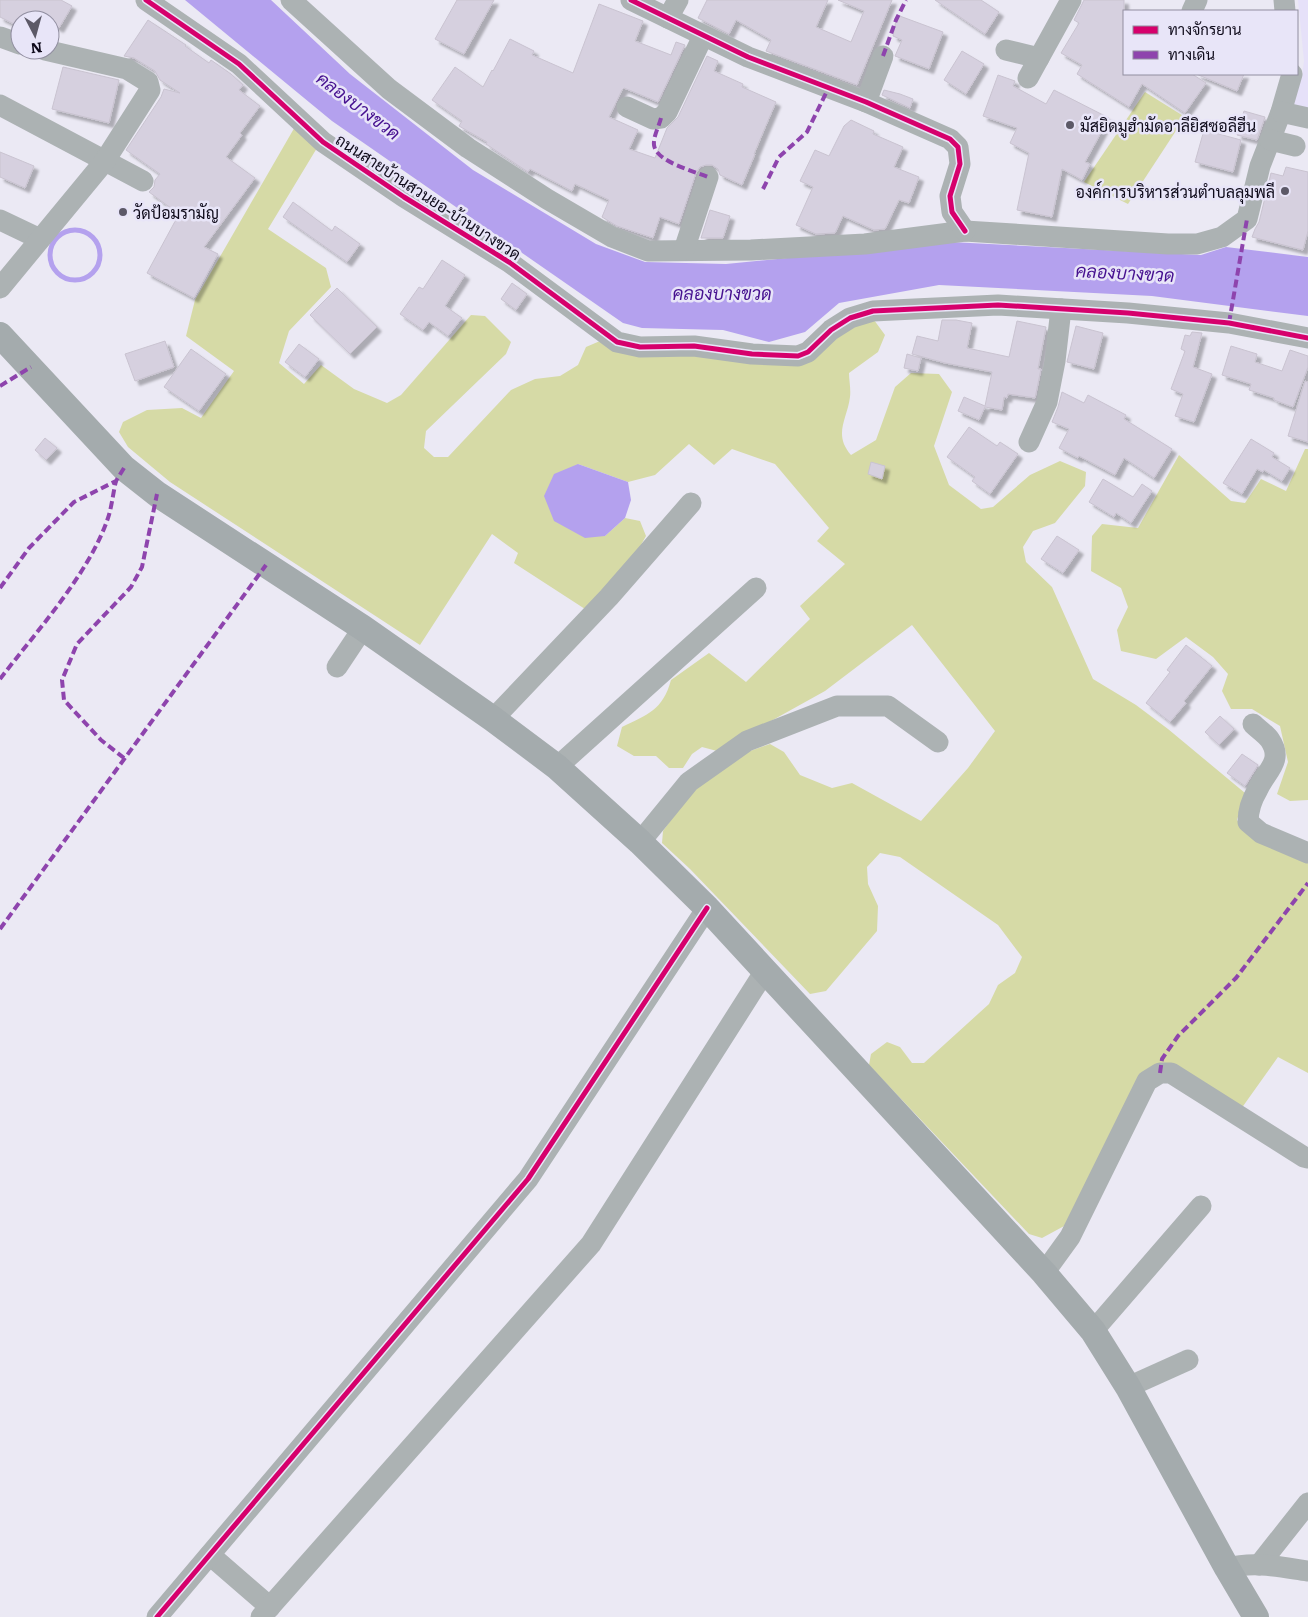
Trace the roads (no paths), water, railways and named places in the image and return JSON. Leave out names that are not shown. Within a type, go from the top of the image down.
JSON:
[{"type":"main road","points":[[0,335],[124,468],[157,494],[363,628],[494,719],[558,767],[640,842],[707,908],[1044,1273],[1093,1331],[1128,1387],[1227,1568],[1256,1617]]},
{"type":"street","name":"ถนนสายบ้านสวนยอ-บ้านบางขวด","points":[[146,0],[240,64],[323,142],[404,197],[509,262],[617,342],[640,347],[694,346],[752,354],[798,356],[808,352],[831,330],[850,318],[873,311],[998,305],[1128,313],[1224,322],[1308,338]]},
{"type":"street","points":[[291,0],[389,89],[468,148],[547,199],[612,237],[631,246],[648,251],[751,250],[865,244],[965,231],[1168,244],[1197,244],[1222,237],[1246,219],[1260,166],[1281,112],[1292,75]]},
{"type":"street","points":[[630,0],[748,57],[866,102],[950,139],[958,148],[960,164],[950,196],[952,212],[965,231]]},
{"type":"street","points":[[668,18],[678,0]]},
{"type":"street","points":[[1028,78],[1070,0]]},
{"type":"street","points":[[627,107],[653,119],[661,118],[667,112],[703,36]]},
{"type":"street","points":[[1006,50],[1039,58]]},
{"type":"street","points":[[0,288],[104,162],[150,90],[148,82],[127,70],[60,54]]},
{"type":"street","points":[[866,102],[883,56]]},
{"type":"street","points":[[0,105],[143,182]]},
{"type":"street","points":[[1281,112],[1308,118]]},
{"type":"street","points":[[1270,140],[1295,146]]},
{"type":"street","points":[[684,250],[708,177]]},
{"type":"street","points":[[0,220],[40,239]]},
{"type":"street","points":[[1029,442],[1048,402],[1061,310]]},
{"type":"street","points":[[494,719],[609,598],[691,504]]},
{"type":"street","points":[[558,767],[756,588]]},
{"type":"street","points":[[337,667],[363,628]]},
{"type":"street","points":[[640,842],[689,782],[747,741],[837,706],[888,706],[938,742]]},
{"type":"street","points":[[1253,724],[1270,739],[1276,752],[1274,763],[1258,788],[1248,813],[1248,822],[1261,833],[1308,853]]},
{"type":"street","points":[[157,1617],[528,1178],[707,908]]},
{"type":"street","points":[[210,1556],[266,1612],[591,1244],[765,971]]},
{"type":"street","points":[[1044,1273],[1070,1237],[1147,1081],[1160,1073],[1171,1073],[1308,1158]]},
{"type":"street","points":[[1093,1331],[1201,1206]]},
{"type":"street","points":[[1128,1387],[1188,1360]]},
{"type":"street","points":[[1259,1565],[1308,1504]]},
{"type":"street","points":[[1227,1568],[1244,1564],[1308,1571]]},
{"type":"water","name":"คลองบางขวด","points":[[185,0],[271,0],[350,74],[473,170],[596,244],[645,262],[726,264],[951,242],[1201,255],[1226,247],[1308,257],[1308,316],[1152,296],[939,285],[839,303],[805,332],[769,342],[723,330],[642,328],[623,323],[332,121]]},
{"type":"water","points":[[578,464],[628,482],[631,500],[625,518],[605,536],[585,538],[554,521],[544,496],[554,474]]},
{"type":"waterway","points":[[70,230],[80,230],[93,237],[100,250],[100,255],[100,260],[93,273],[80,280],[70,280],[61,276],[54,269],[50,260],[50,250],[54,241],[61,234],[70,230]]},
{"type":"place","name":"มัสยิดมูฮำมัดอาลียิสซอลีฮีน","points":[[1070,125]]},
{"type":"place","name":"องค์การบริหารส่วนตำบลลุมพลี","points":[[1285,191]]},
{"type":"place","name":"วัดป้อมรามัญ","points":[[123,212]]}]
